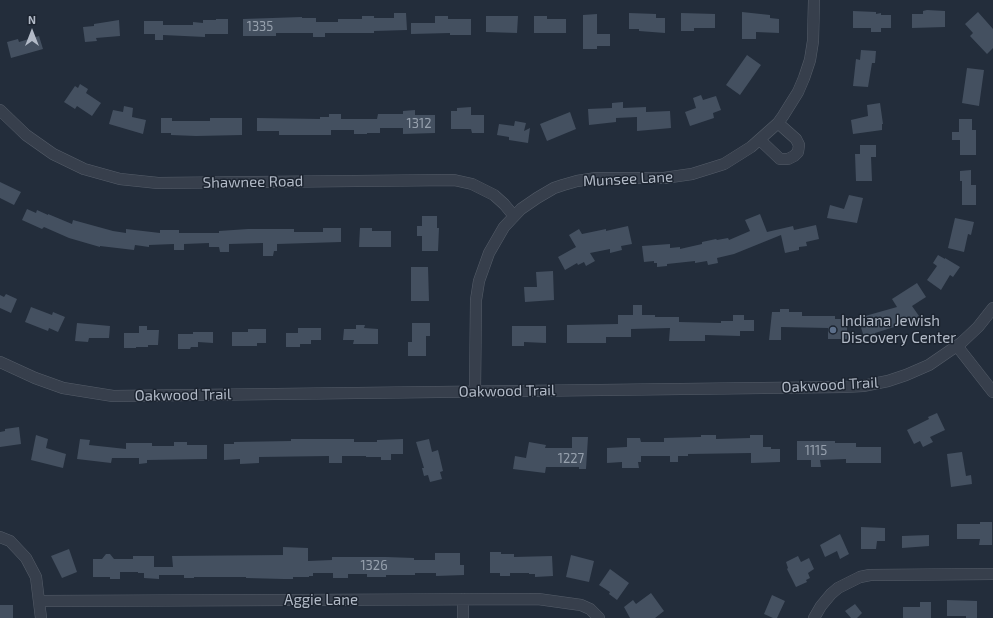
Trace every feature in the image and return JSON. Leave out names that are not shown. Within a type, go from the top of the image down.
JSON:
[{"type":"street","name":"Munsee Lane","points":[[475,392],[476,300],[479,281],[491,248],[504,227],[514,216],[537,198],[554,188],[577,181],[596,178],[664,178],[692,174],[724,164],[741,154],[760,140],[778,123],[798,92],[807,69],[814,36],[814,0]]},
{"type":"street","name":"Shawnee Road","points":[[0,110],[26,135],[58,157],[90,171],[120,179],[158,183],[454,180],[472,184],[494,195],[514,216]]},
{"type":"street","points":[[760,140],[780,159],[788,159],[794,156],[798,152],[799,146],[796,139],[778,123]]},
{"type":"street","name":"Oakwood Trail","points":[[0,362],[35,378],[63,388],[113,396],[863,386],[888,381],[929,365],[957,346],[978,327],[993,308]]},
{"type":"street","points":[[957,346],[993,392]]},
{"type":"street","points":[[0,537],[10,541],[26,558],[36,577],[41,618]]},
{"type":"street","points":[[814,618],[827,598],[838,588],[856,579],[874,575],[993,574]]},
{"type":"street","points":[[463,599],[463,618]]},
{"type":"street","name":"Aggie Lane","points":[[39,601],[538,599],[581,605],[590,609],[599,618]]},
{"type":"building","points":[[853,11],[876,12],[876,14],[881,13],[881,15],[891,15],[891,28],[881,28],[881,32],[871,32],[871,28],[853,28]]},
{"type":"building","points":[[923,11],[945,11],[945,27],[912,28],[912,14],[923,14]]},
{"type":"building","points":[[742,12],[770,15],[770,18],[779,19],[779,33],[756,32],[756,39],[742,39]]},
{"type":"building","points":[[978,12],[993,29],[993,48],[987,54],[970,36],[973,33],[965,24]]},
{"type":"building","points":[[394,13],[406,13],[407,30],[374,31],[374,33],[325,33],[325,37],[313,37],[313,33],[276,33],[276,36],[243,36],[243,19],[302,17],[316,18],[316,22],[338,22],[338,19],[362,19],[362,16],[374,16],[374,18],[394,18]]},
{"type":"building","points":[[629,13],[656,14],[656,18],[665,18],[665,33],[629,29]]},
{"type":"building","points":[[681,13],[715,14],[715,28],[694,28],[694,31],[681,31]]},
{"type":"building","points":[[597,14],[597,34],[610,34],[610,46],[597,46],[597,49],[583,49],[583,15]]},
{"type":"building","points":[[435,16],[448,16],[448,19],[471,19],[471,35],[450,35],[450,33],[411,34],[411,23],[435,23]]},
{"type":"building","points":[[486,16],[518,16],[517,33],[486,32]]},
{"type":"building","points":[[534,16],[547,16],[547,19],[566,19],[566,33],[534,33]]},
{"type":"building","points":[[228,19],[228,34],[205,34],[205,37],[163,35],[163,40],[155,40],[155,34],[144,34],[144,21],[163,21],[163,25],[193,25],[193,22],[203,23],[203,20]]},
{"type":"building","points":[[119,20],[120,36],[96,38],[97,41],[85,42],[83,27]]},
{"type":"building","points":[[39,36],[43,49],[11,58],[7,42],[18,39],[19,42]]},
{"type":"building","points":[[861,50],[876,51],[875,63],[872,63],[868,87],[853,86],[856,59],[860,60]]},
{"type":"building","points":[[747,55],[761,65],[740,95],[726,85]]},
{"type":"building","points":[[967,68],[984,70],[979,106],[962,103]]},
{"type":"building","points":[[80,84],[88,89],[86,93],[101,103],[92,116],[77,106],[75,109],[64,102],[75,86],[78,88]]},
{"type":"building","points":[[701,95],[703,100],[716,96],[721,110],[713,113],[714,118],[690,126],[685,112],[696,108],[693,98]]},
{"type":"building","points":[[623,102],[623,108],[646,107],[646,112],[670,111],[671,128],[637,131],[637,117],[616,118],[616,122],[589,125],[588,109],[612,108],[612,103]]},
{"type":"building","points":[[880,103],[883,124],[882,130],[853,134],[851,120],[868,116],[867,105]]},
{"type":"building","points":[[124,106],[133,108],[132,117],[146,120],[143,134],[109,124],[113,110],[123,112]]},
{"type":"building","points":[[471,107],[471,115],[484,115],[484,133],[472,133],[471,129],[451,129],[451,111],[457,111],[457,108]]},
{"type":"building","points":[[415,110],[415,115],[435,115],[435,133],[403,134],[403,128],[380,128],[380,133],[367,134],[354,134],[354,130],[331,130],[331,135],[279,135],[279,131],[257,131],[257,118],[320,119],[320,117],[329,117],[329,114],[341,114],[341,119],[377,119],[378,114],[403,114],[403,111]]},
{"type":"building","points":[[570,112],[576,129],[547,141],[540,124]]},
{"type":"building","points":[[161,118],[172,118],[172,121],[210,121],[210,118],[242,118],[242,135],[196,136],[161,133]]},
{"type":"building","points":[[959,119],[972,119],[972,130],[976,130],[976,155],[960,155],[960,140],[952,140],[952,132],[959,132]]},
{"type":"building","points":[[515,121],[526,123],[524,131],[530,128],[528,143],[509,140],[509,137],[497,135],[499,124],[514,126]]},
{"type":"building","points":[[860,145],[876,145],[876,157],[871,157],[872,181],[856,181],[855,154],[860,154]]},
{"type":"building","points":[[971,170],[971,185],[976,185],[976,205],[962,205],[962,181],[960,181],[960,171]]},
{"type":"building","points":[[0,182],[21,192],[14,205],[0,198]]},
{"type":"building","points":[[849,195],[863,198],[857,223],[827,218],[830,205],[844,209]]},
{"type":"building","points":[[27,209],[36,213],[37,210],[72,224],[73,220],[126,233],[126,229],[160,233],[160,230],[179,230],[179,233],[219,233],[219,231],[248,229],[294,229],[294,232],[323,232],[323,228],[341,228],[341,242],[277,244],[277,251],[274,251],[273,256],[263,256],[263,243],[229,244],[229,252],[220,252],[219,247],[209,247],[209,243],[184,244],[184,250],[174,250],[174,244],[149,245],[149,247],[135,245],[134,250],[100,247],[69,238],[44,227],[42,229],[22,220]]},
{"type":"building","points":[[760,214],[767,232],[793,226],[794,230],[816,225],[819,239],[806,242],[807,246],[799,247],[799,250],[785,253],[781,235],[734,254],[717,258],[718,263],[708,265],[707,261],[695,263],[695,261],[667,264],[667,266],[657,267],[657,263],[654,263],[654,261],[644,262],[642,246],[670,244],[670,248],[680,247],[680,249],[716,239],[728,238],[729,240],[750,231],[745,220]]},
{"type":"building","points":[[422,216],[437,216],[437,228],[439,228],[438,251],[422,251],[422,236],[417,236],[417,226],[422,226]]},
{"type":"building","points":[[955,218],[974,222],[971,235],[968,234],[964,252],[948,248]]},
{"type":"building","points":[[628,226],[632,244],[621,246],[622,250],[610,253],[610,249],[590,253],[595,261],[586,266],[584,262],[578,265],[577,263],[565,270],[558,257],[576,247],[569,235],[579,229],[582,234]]},
{"type":"building","points":[[360,228],[372,228],[372,231],[391,231],[391,247],[359,247]]},
{"type":"building","points":[[938,255],[960,267],[953,277],[950,275],[941,290],[927,280],[937,266],[933,263]]},
{"type":"building","points":[[411,267],[428,267],[429,301],[411,301]]},
{"type":"building","points":[[553,271],[554,300],[525,302],[524,287],[537,287],[536,272]]},
{"type":"building","points":[[917,283],[926,297],[912,306],[919,316],[910,322],[864,337],[858,318],[897,307],[892,299]]},
{"type":"building","points":[[6,294],[17,299],[11,313],[0,308],[0,295],[4,297]]},
{"type":"building","points":[[633,305],[642,305],[642,315],[655,315],[655,317],[679,317],[679,322],[721,323],[721,321],[733,321],[733,315],[744,315],[744,320],[754,320],[754,331],[740,331],[740,336],[705,335],[705,341],[669,341],[670,328],[631,329],[631,337],[606,337],[606,343],[567,343],[567,325],[618,324],[618,315],[633,315]]},
{"type":"building","points":[[31,307],[52,315],[53,312],[65,317],[58,332],[49,328],[48,331],[25,322]]},
{"type":"building","points":[[780,309],[789,309],[789,312],[802,312],[802,316],[835,316],[835,319],[844,319],[844,322],[847,322],[847,339],[828,339],[828,328],[781,327],[781,340],[769,340],[772,312],[780,312]]},
{"type":"building","points":[[77,323],[110,326],[109,338],[89,338],[88,342],[75,341]]},
{"type":"building","points":[[412,323],[430,323],[430,336],[426,336],[426,356],[408,356],[408,342],[412,342]]},
{"type":"building","points":[[356,325],[365,325],[364,328],[378,329],[378,344],[353,344],[354,340],[343,340],[344,329],[356,329]]},
{"type":"building","points":[[139,326],[147,326],[147,330],[159,330],[158,345],[124,348],[124,333],[139,333]]},
{"type":"building","points":[[512,326],[546,326],[546,343],[524,342],[524,346],[512,346]]},
{"type":"building","points":[[298,328],[321,328],[321,340],[311,340],[311,344],[300,344],[300,347],[286,347],[286,333],[298,333]]},
{"type":"building","points":[[248,329],[266,329],[266,343],[257,343],[257,346],[232,346],[232,332],[248,332]]},
{"type":"building","points":[[193,332],[213,332],[213,343],[198,342],[198,347],[178,349],[178,334],[193,334]]},
{"type":"building","points":[[937,413],[945,430],[930,437],[933,442],[923,447],[920,441],[914,444],[907,430],[929,419],[928,417]]},
{"type":"building","points":[[19,427],[21,444],[0,447],[0,432],[5,431],[5,429]]},
{"type":"building","points":[[36,435],[48,439],[46,448],[66,454],[63,468],[31,460]]},
{"type":"building","points":[[701,435],[716,435],[716,439],[750,438],[750,435],[763,435],[763,447],[780,449],[780,462],[751,463],[751,453],[688,454],[688,456],[678,456],[678,462],[670,462],[670,456],[641,456],[641,462],[638,462],[639,468],[622,468],[622,462],[607,463],[607,448],[627,447],[627,438],[640,438],[641,442],[664,442],[664,438],[701,437]]},
{"type":"building","points":[[572,437],[588,437],[586,469],[579,469],[579,467],[546,467],[545,473],[513,469],[515,456],[526,458],[529,442],[546,445],[545,448],[572,448]]},
{"type":"building","points":[[80,439],[90,440],[89,445],[126,449],[126,443],[152,443],[152,446],[174,446],[174,442],[187,442],[187,445],[207,445],[207,459],[147,460],[147,463],[139,464],[139,458],[112,458],[111,463],[77,459]]},
{"type":"building","points":[[291,439],[354,439],[354,442],[377,442],[377,440],[403,439],[403,454],[391,454],[391,460],[381,460],[381,457],[342,456],[342,463],[329,463],[329,456],[259,457],[259,463],[240,464],[240,459],[224,460],[224,444],[234,444],[234,442],[291,441]]},
{"type":"building","points":[[429,439],[432,452],[438,450],[443,471],[440,472],[442,479],[430,482],[428,475],[424,476],[422,468],[424,468],[416,442]]},
{"type":"building","points":[[797,441],[835,441],[835,443],[856,443],[856,447],[881,447],[881,463],[846,463],[846,459],[820,460],[821,467],[811,467],[811,460],[797,460]]},
{"type":"building","points":[[962,452],[966,476],[971,475],[972,484],[951,487],[947,454]]},
{"type":"building","points":[[980,522],[992,522],[992,545],[979,545],[980,539],[957,539],[957,524],[980,524]]},
{"type":"building","points":[[861,527],[885,528],[885,541],[877,541],[876,549],[861,549]]},
{"type":"building","points":[[840,534],[849,554],[840,559],[837,551],[825,557],[820,545]]},
{"type":"building","points":[[929,535],[929,546],[902,548],[902,536]]},
{"type":"building","points":[[283,547],[308,548],[308,561],[332,560],[332,557],[386,557],[414,558],[414,560],[435,560],[435,553],[460,553],[460,565],[464,565],[464,575],[436,576],[436,573],[415,573],[415,575],[386,575],[386,577],[367,577],[367,574],[348,574],[348,578],[333,578],[333,573],[313,573],[313,576],[309,577],[293,577],[293,579],[284,579],[246,577],[184,578],[184,575],[159,575],[159,579],[144,578],[144,573],[120,572],[120,579],[110,579],[110,577],[93,577],[93,559],[102,559],[106,554],[110,554],[114,559],[133,559],[133,556],[154,556],[154,567],[173,567],[172,556],[283,555]]},
{"type":"building","points":[[69,549],[77,572],[62,578],[51,556]]},
{"type":"building","points":[[490,552],[514,554],[514,557],[552,556],[553,576],[535,577],[535,574],[529,573],[510,573],[510,576],[500,576],[500,573],[490,573]]},
{"type":"building","points":[[571,555],[594,561],[589,582],[566,577]]},
{"type":"building","points":[[798,556],[801,562],[809,558],[814,569],[808,573],[810,578],[806,580],[807,582],[796,587],[787,569],[786,562]]},
{"type":"building","points":[[610,569],[629,583],[617,600],[609,594],[610,592],[599,585]]},
{"type":"building","points":[[651,593],[664,611],[655,618],[630,618],[624,607],[633,600],[636,604]]},
{"type":"building","points":[[772,595],[785,601],[777,618],[764,614]]},
{"type":"building","points":[[947,600],[977,601],[977,618],[966,618],[966,616],[947,616]]},
{"type":"building","points":[[920,602],[931,602],[931,618],[903,618],[903,607],[920,607]]},
{"type":"building","points":[[855,604],[862,613],[857,618],[851,618],[845,611]]},
{"type":"building","points":[[0,605],[13,605],[13,618],[0,618]]},
{"type":"place","name":"Indiana Jewish Discovery Center","points":[[833,330]]}]
